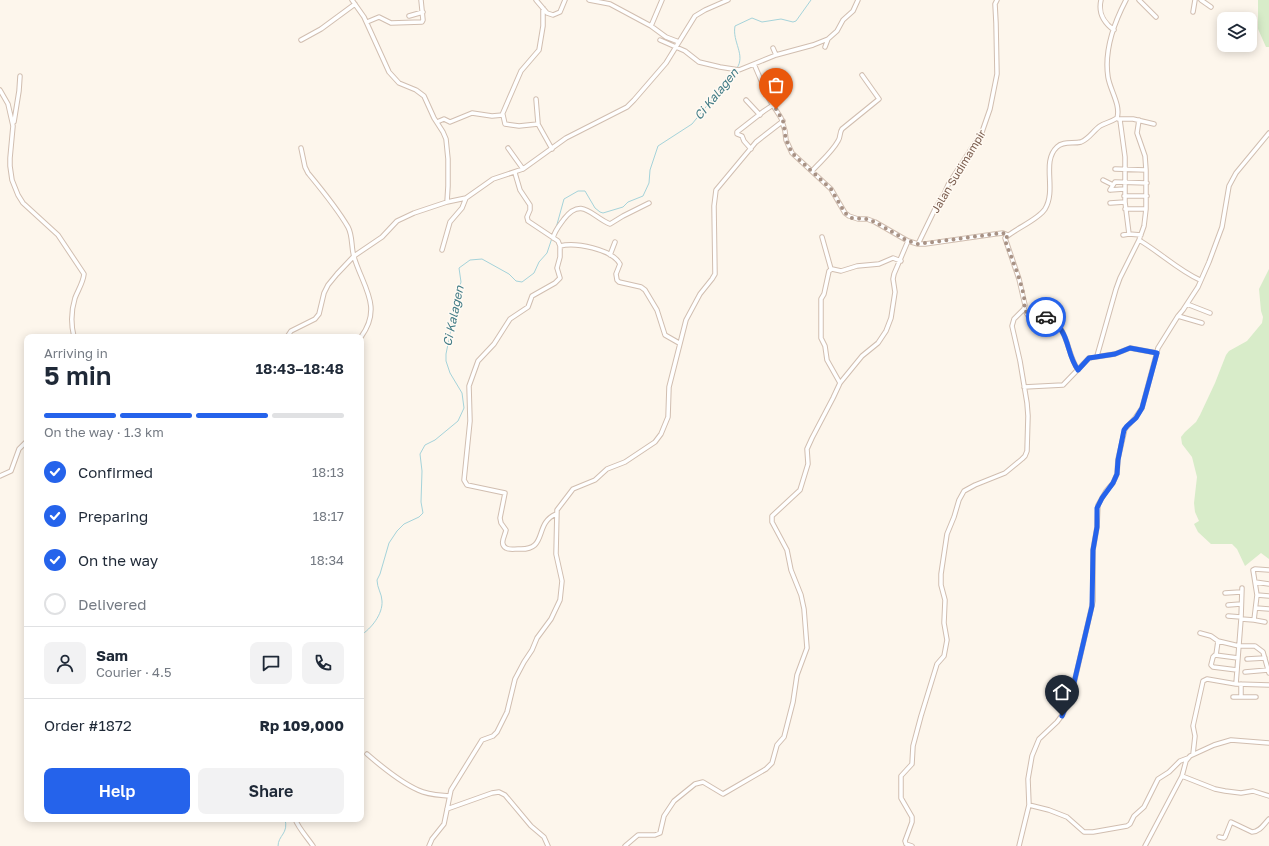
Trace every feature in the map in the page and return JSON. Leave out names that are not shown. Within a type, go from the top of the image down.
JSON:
[{"type":"street","points":[[366,22],[379,16],[391,23],[421,22],[423,20],[421,0]]},
{"type":"street","points":[[536,0],[550,14],[556,14],[561,10],[565,0]]},
{"type":"street","points":[[589,0],[610,4],[651,26],[666,37],[679,42]]},
{"type":"street","points":[[651,26],[662,0]]},
{"type":"street","points":[[289,334],[291,331],[315,319],[319,314],[324,293],[328,285],[354,256],[382,237],[394,224],[403,218],[447,202],[466,198],[494,180],[523,169],[566,138],[580,130],[627,107],[666,63],[695,16],[699,12],[728,0]]},
{"type":"street","points":[[660,40],[676,47],[699,62],[736,70],[743,69],[776,55],[813,45],[828,39],[836,31],[843,20],[853,11],[858,0]]},
{"type":"street","name":"Jalan Sudimampir","points":[[918,244],[948,185],[982,132],[990,109],[997,74],[995,4],[997,0]]},
{"type":"street","points":[[1101,0],[1101,15],[1107,24],[1114,30]]},
{"type":"street","points":[[1126,0],[1114,30],[1108,52],[1107,64],[1108,77],[1118,110],[1125,170],[1125,208],[1129,234]]},
{"type":"street","points":[[1193,12],[1195,0]]},
{"type":"street","points":[[1201,0],[1207,2],[1211,7]]},
{"type":"street","points":[[301,40],[318,32],[354,1],[366,22],[392,76],[399,83],[421,93],[443,132],[447,148],[447,202]]},
{"type":"street","points":[[1140,1],[1156,17]]},
{"type":"street","points":[[538,123],[520,126],[505,124],[502,115],[521,71],[539,50],[543,26],[543,8]]},
{"type":"street","points":[[409,16],[422,12]]},
{"type":"street","points":[[825,47],[828,39]]},
{"type":"street","points":[[773,48],[776,55]]},
{"type":"street","points":[[754,64],[773,105],[783,121],[788,146],[796,157],[831,189],[845,213],[849,216],[875,222],[908,241],[918,244],[1003,233],[1008,235]]},
{"type":"street","points":[[812,171],[837,144],[842,129],[879,98],[862,75]]},
{"type":"street","points":[[20,76],[10,158],[12,180],[23,203],[39,219],[52,228],[84,274],[84,280],[74,300],[72,313],[73,334]]},
{"type":"street","points":[[0,90],[8,104],[13,126]]},
{"type":"street","points":[[536,99],[538,123],[552,149]]},
{"type":"street","points":[[746,100],[760,115]]},
{"type":"street","points":[[750,149],[742,136],[737,133],[773,105]]},
{"type":"street","points":[[437,122],[443,119],[450,122],[472,113],[491,116],[502,115]]},
{"type":"street","points":[[912,846],[906,844],[905,841],[912,822],[912,817],[901,798],[900,778],[902,773],[912,764],[913,746],[921,716],[937,664],[944,656],[947,640],[944,621],[945,600],[941,585],[941,574],[947,534],[959,500],[964,491],[1005,473],[1025,456],[1028,447],[1028,416],[1012,323],[1016,316],[1024,309],[1025,305],[1023,293],[1005,240],[1008,235],[1036,217],[1045,209],[1051,194],[1050,162],[1052,154],[1057,147],[1064,143],[1081,141],[1089,137],[1101,126],[1118,119],[1133,119],[1154,124]]},
{"type":"street","points":[[1097,356],[1116,289],[1120,278],[1140,240],[1144,226],[1147,183],[1145,156],[1137,133],[1139,120]]},
{"type":"street","points":[[429,846],[432,838],[444,824],[452,787],[482,740],[493,736],[497,732],[507,712],[515,680],[537,638],[551,618],[560,600],[562,581],[556,554],[556,514],[558,507],[573,489],[595,480],[607,469],[625,462],[659,437],[668,417],[669,387],[684,324],[689,312],[700,294],[715,274],[714,206],[716,190],[756,142],[783,121]]},
{"type":"street","points":[[1019,846],[1029,805],[1028,780],[1032,756],[1039,738],[1057,722],[1063,714],[1074,684],[1093,601],[1093,550],[1097,527],[1097,508],[1117,474],[1118,460],[1124,430],[1136,418],[1142,408],[1157,353],[1178,316],[1187,304],[1209,262],[1222,228],[1228,190],[1232,180],[1269,133]]},
{"type":"street","points":[[301,148],[305,167],[308,173],[349,230],[354,256],[371,306],[371,319],[363,334]]},
{"type":"street","points":[[508,148],[523,169]]},
{"type":"street","points":[[1115,169],[1146,170]]},
{"type":"street","points":[[515,173],[520,190],[530,205],[527,220],[558,241],[560,246],[560,257],[557,268],[560,278],[555,283],[532,296],[528,307],[510,319],[494,344],[478,361],[469,386],[470,421],[464,483],[467,485],[505,493],[500,518],[506,530],[503,543],[506,548],[531,549],[536,544],[541,530],[548,519],[556,514]]},
{"type":"street","points":[[1103,180],[1113,185]]},
{"type":"street","points":[[1124,189],[1110,190],[1115,182],[1147,183]]},
{"type":"street","points":[[1124,196],[1146,196]]},
{"type":"street","points":[[442,250],[450,222],[462,208],[466,198]]},
{"type":"street","points":[[1110,203],[1125,202]]},
{"type":"street","points":[[552,237],[565,217],[578,209],[586,209],[610,224],[649,203]]},
{"type":"street","points":[[1125,208],[1146,209]]},
{"type":"street","points":[[1122,235],[1141,235]]},
{"type":"street","points":[[822,238],[831,269]]},
{"type":"street","points":[[1140,240],[1164,256],[1177,267],[1200,280]]},
{"type":"street","points":[[625,846],[638,835],[655,835],[660,833],[664,816],[674,801],[698,783],[703,782],[723,794],[766,769],[772,763],[778,745],[784,738],[793,702],[797,675],[806,651],[806,630],[800,593],[791,570],[787,550],[773,525],[772,518],[773,514],[797,494],[802,486],[808,464],[807,449],[840,383],[862,356],[878,343],[886,331],[891,318],[895,292],[893,279],[894,274],[901,261],[908,241]]},
{"type":"street","points":[[610,255],[615,242]]},
{"type":"street","points":[[560,246],[566,245],[597,249],[618,260],[620,264],[616,274],[617,280],[619,282],[645,290],[657,310],[665,335],[679,342]]},
{"type":"street","points":[[831,269],[841,271],[857,266],[879,264],[893,258],[901,261]]},
{"type":"street","points":[[831,269],[828,271],[824,294],[821,299],[822,338],[827,360],[840,383]]},
{"type":"street","points":[[1187,304],[1210,313]]},
{"type":"street","points":[[1024,309],[1029,316],[1046,317],[1054,321],[1067,340],[1074,365],[1078,370]]},
{"type":"street","points":[[1178,316],[1202,323]]},
{"type":"street","points":[[1024,387],[1063,385],[1087,360],[1097,356],[1115,354],[1130,348],[1157,353]]},
{"type":"street","points":[[0,476],[11,471],[19,449],[24,444]]},
{"type":"street","points":[[1254,620],[1257,595],[1254,570],[1269,570]]},
{"type":"street","points":[[1255,582],[1269,584]]},
{"type":"street","points":[[1225,593],[1242,590],[1236,684]]},
{"type":"street","points":[[1257,595],[1269,596]]},
{"type":"street","points":[[1228,605],[1241,604]]},
{"type":"street","points":[[1256,608],[1269,609]]},
{"type":"street","points":[[1228,616],[1265,622]]},
{"type":"street","points":[[1200,633],[1211,636],[1218,641],[1239,646],[1254,645],[1262,651],[1269,671],[1245,672]]},
{"type":"street","points":[[1218,641],[1216,655],[1213,657],[1211,665],[1212,667],[1237,670]]},
{"type":"street","points":[[1216,655],[1238,658]]},
{"type":"street","points":[[1246,659],[1265,658]]},
{"type":"street","points":[[1193,754],[1195,736],[1193,726],[1203,681],[1207,679],[1236,684],[1269,685]]},
{"type":"street","points":[[1241,684],[1241,697]]},
{"type":"street","points":[[1233,697],[1256,697]]},
{"type":"street","points":[[1029,805],[1049,810],[1067,817],[1084,832],[1093,832],[1127,826],[1130,824],[1134,816],[1144,807],[1158,779],[1169,772],[1180,761],[1214,745],[1232,740],[1269,743]]},
{"type":"street","points":[[367,754],[398,778],[418,790],[429,794],[449,796]]},
{"type":"street","points":[[1145,846],[1182,776],[1183,768],[1188,758]]},
{"type":"street","points":[[1182,776],[1225,792],[1241,793],[1253,791],[1269,796]]},
{"type":"street","points":[[447,809],[492,793],[502,793],[531,826],[543,835],[548,846]]},
{"type":"street","points":[[1219,837],[1225,837],[1232,822],[1255,832],[1260,830],[1269,819]]},
{"type":"street","points":[[296,822],[313,846]]},
{"type":"green space","points":[[1258,0],[1269,0],[1269,47],[1266,47],[1258,29]]},
{"type":"green space","points":[[1269,269],[1269,559],[1261,553],[1245,566],[1237,549],[1232,544],[1211,544],[1198,532],[1194,524],[1199,521],[1195,512],[1194,503],[1197,477],[1192,457],[1182,444],[1181,437],[1196,422],[1200,415],[1226,355],[1229,351],[1247,341],[1262,323],[1263,317],[1259,289]]},
{"type":"waterway","name":"Ci Kalagen","points":[[737,68],[740,53],[735,37],[735,26],[752,18],[762,22],[781,19],[793,22],[796,21],[811,0]]},
{"type":"waterway","name":"Ci Kalagen","points":[[556,228],[564,199],[578,191],[585,191],[595,208],[603,213],[623,207],[628,202],[643,196],[649,183],[650,170],[658,146],[692,124],[736,70]]},
{"type":"waterway","name":"Ci Kalagen","points":[[364,633],[376,621],[381,611],[382,598],[377,580],[389,543],[404,524],[419,517],[423,513],[421,502],[422,471],[420,454],[425,445],[435,440],[458,421],[464,408],[462,393],[450,373],[446,361],[454,305],[461,282],[459,268],[470,260],[482,259],[509,274],[516,281],[522,282],[534,273],[539,262],[547,253],[552,238]]},
{"type":"waterway","name":"Ci Kalagen","points":[[278,846],[278,842],[286,828],[286,822]]},
{"type":"way so far","points":[[776,109],[783,121],[786,140],[792,153],[831,189],[845,213],[852,218],[867,219],[875,222],[908,241],[918,244],[1003,233],[1008,235],[1005,240],[1019,278],[1025,305],[1024,309],[1027,316],[1046,317]]},
{"type":"route","points":[[1046,317],[1054,321],[1064,334],[1069,345],[1074,365],[1078,370],[1089,358],[1115,354],[1130,348],[1157,353],[1154,359],[1146,397],[1142,408],[1136,418],[1124,430],[1118,460],[1117,474],[1097,508],[1097,527],[1093,550],[1093,601],[1071,695],[1062,716]]}]
